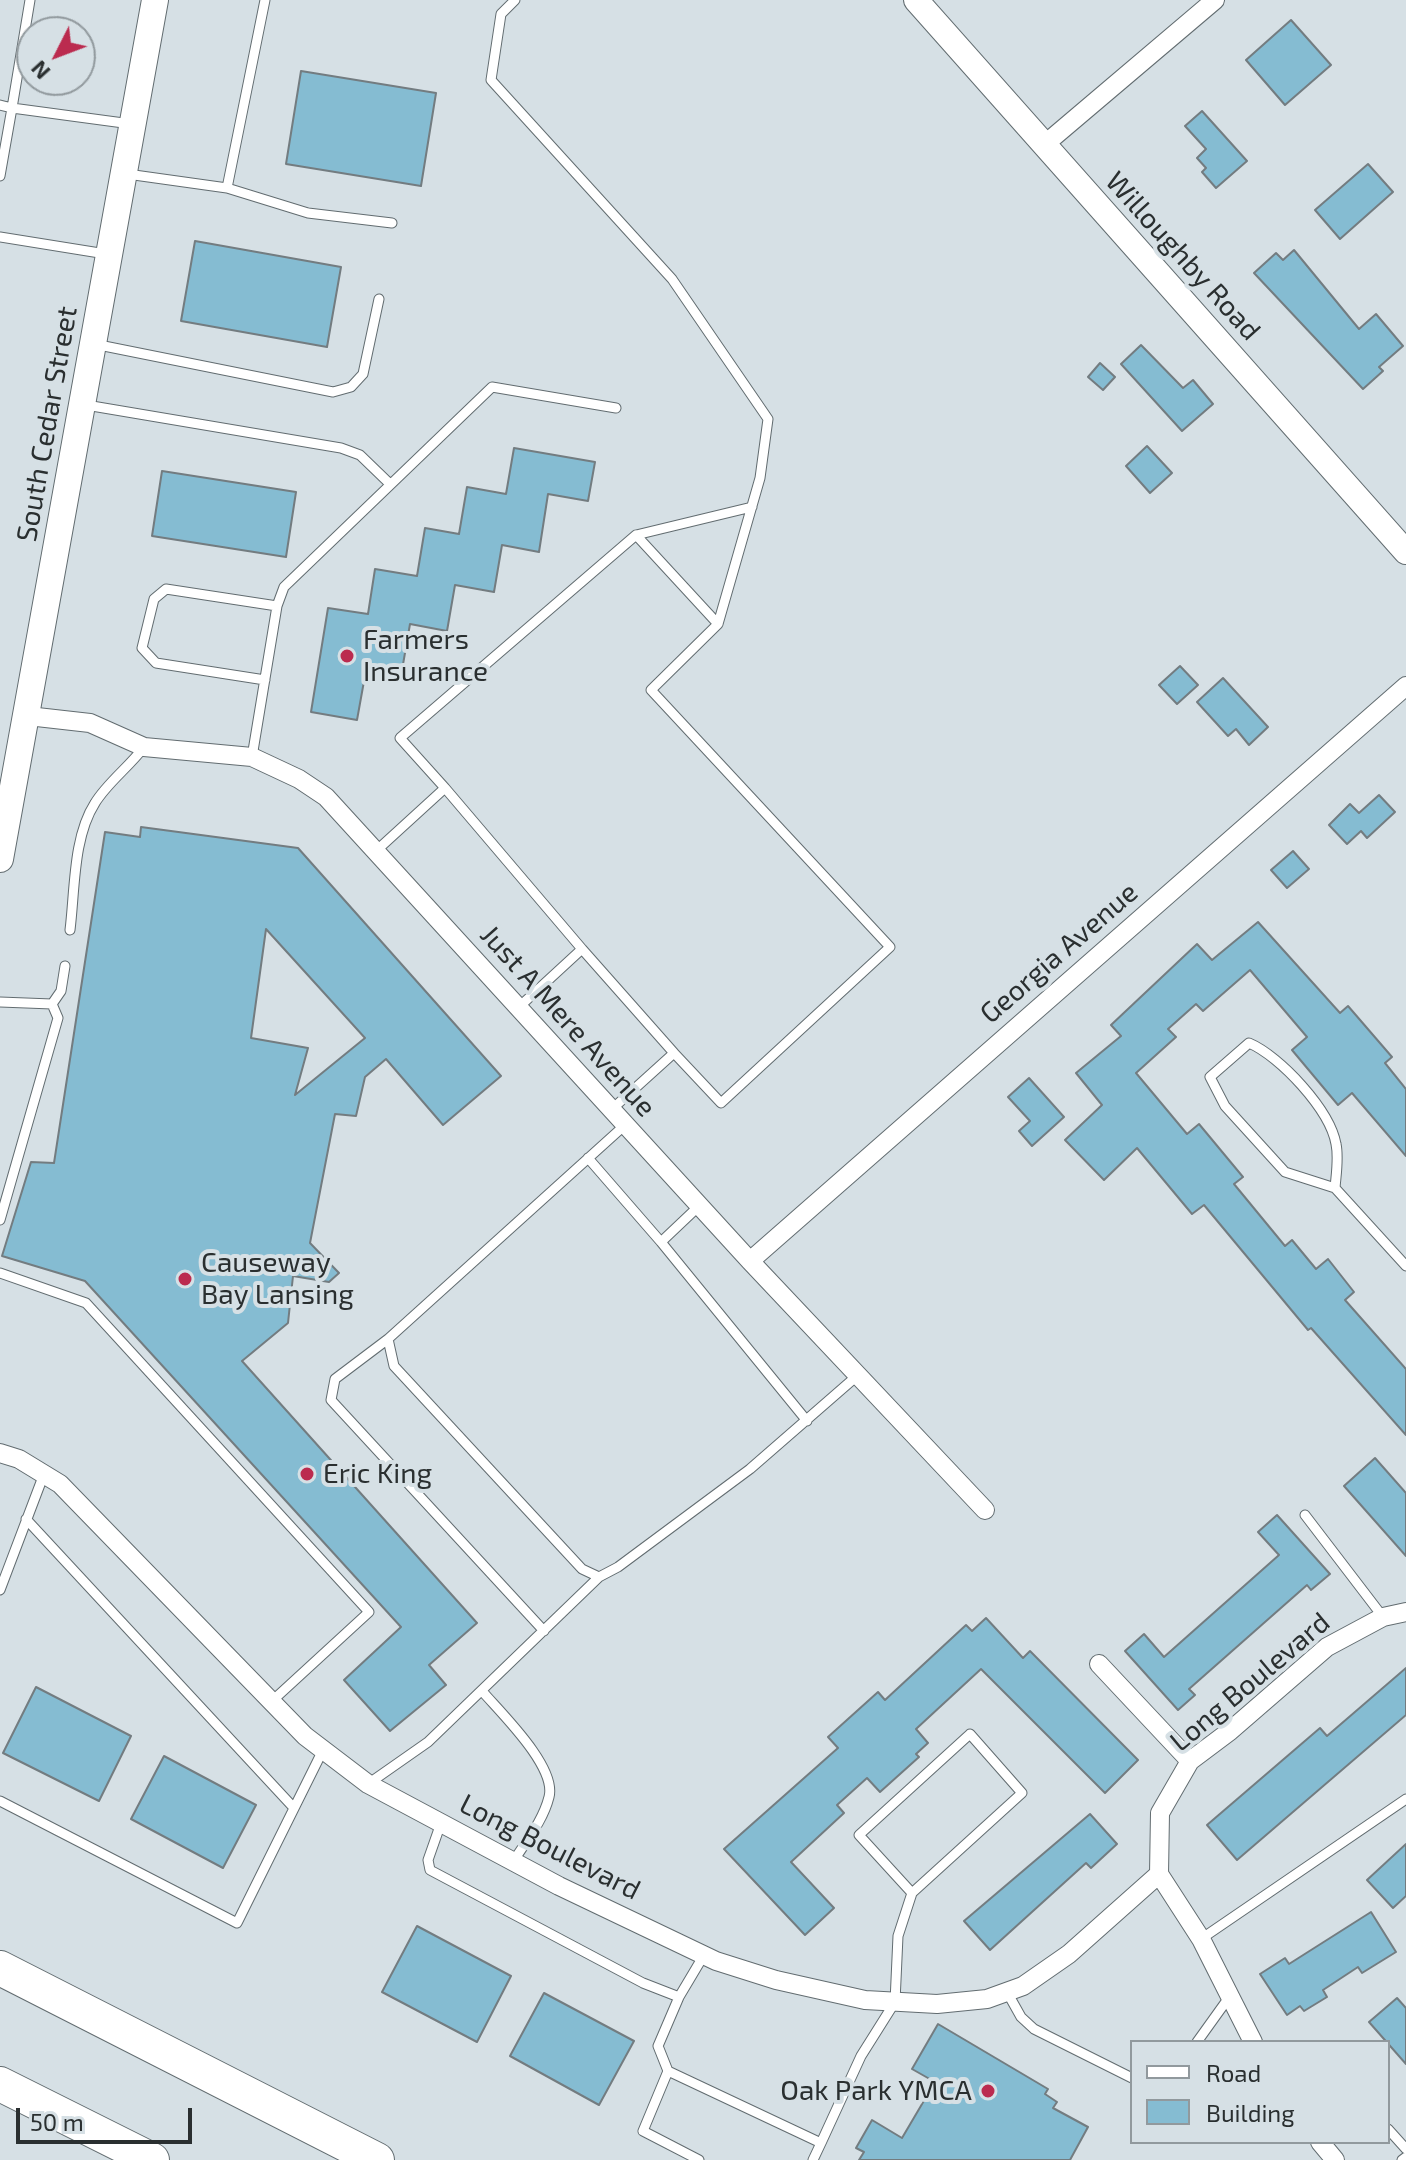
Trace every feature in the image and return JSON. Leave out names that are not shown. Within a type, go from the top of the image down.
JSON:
[{"type":"highway","points":[[0,1968],[377,2160]]},
{"type":"highway","points":[[0,2084],[152,2160]]},
{"type":"main road","name":"South Cedar Street","points":[[0,859],[155,0]]},
{"type":"street","name":"Willoughby Road","points":[[916,0],[1406,552]]},
{"type":"street","points":[[1044,145],[1215,0]]},
{"type":"street","name":"Georgia Avenue","points":[[750,1261],[1406,686]]},
{"type":"street","name":"Just A Mere Avenue","points":[[28,716],[90,723],[144,747],[252,757],[299,779],[326,797],[699,1206],[985,1510]]},
{"type":"street","name":"Long Boulevard","points":[[0,1453],[60,1484],[271,1702],[323,1750],[368,1784],[513,1862],[704,1955],[776,1980],[865,2000],[937,2004],[987,1999],[1023,1986],[1069,1954],[1159,1874],[1160,1813],[1190,1761],[1230,1731],[1327,1647],[1383,1617],[1406,1612]]},
{"type":"street","points":[[1099,1664],[1190,1761]]},
{"type":"street","points":[[1159,1874],[1201,1939],[1252,2040]]},
{"type":"street","points":[[1322,2144],[1335,2160]]},
{"type":"lane","points":[[0,176],[30,0]]},
{"type":"lane","points":[[227,188],[265,0]]},
{"type":"lane","points":[[515,0],[501,14],[491,80],[672,279],[768,419],[760,478],[752,507],[718,624],[651,690],[890,947],[721,1103],[582,949],[400,738],[636,535],[752,507]]},
{"type":"lane","points":[[0,105],[133,125]]},
{"type":"lane","points":[[124,174],[227,188],[308,213],[392,223]]},
{"type":"lane","points":[[0,237],[110,255]]},
{"type":"lane","points":[[94,344],[333,392],[351,387],[363,374],[379,299]]},
{"type":"lane","points":[[252,757],[277,606],[284,587],[293,576],[492,387],[616,408]]},
{"type":"lane","points":[[83,405],[341,448],[360,455],[390,484]]},
{"type":"lane","points":[[636,535],[718,624]]},
{"type":"lane","points":[[265,680],[156,663],[142,648],[154,599],[166,589],[277,606]]},
{"type":"lane","points":[[70,930],[83,825],[97,799],[127,770],[144,747]]},
{"type":"lane","points":[[376,851],[445,788]]},
{"type":"lane","points":[[518,1008],[582,949]]},
{"type":"lane","points":[[52,1004],[61,991],[65,966]]},
{"type":"lane","points":[[0,1002],[52,1004]]},
{"type":"lane","points":[[0,1220],[58,1018],[52,1004]]},
{"type":"lane","points":[[1335,1188],[1336,1144],[1321,1109],[1269,1051],[1249,1043],[1210,1077],[1225,1106],[1285,1172],[1335,1188],[1406,1266]]},
{"type":"lane","points":[[611,1110],[674,1053]]},
{"type":"lane","points":[[544,1631],[331,1400],[335,1379],[388,1339],[625,1125]]},
{"type":"lane","points":[[588,1158],[807,1421]]},
{"type":"lane","points":[[661,1242],[699,1206]]},
{"type":"lane","points":[[0,1273],[86,1303],[369,1612],[271,1702]]},
{"type":"lane","points":[[388,1339],[394,1366],[582,1569],[599,1577]]},
{"type":"lane","points":[[368,1784],[428,1742],[599,1577],[750,1469],[860,1374]]},
{"type":"lane","points":[[0,1590],[44,1474]]},
{"type":"lane","points":[[1305,1515],[1383,1617]]},
{"type":"lane","points":[[26,1519],[294,1808]]},
{"type":"lane","points":[[482,1691],[542,1762],[551,1794],[540,1821],[513,1862]]},
{"type":"lane","points":[[813,2160],[861,2056],[895,2002],[898,1936],[912,1893],[1022,1793],[970,1734],[859,1835],[912,1893]]},
{"type":"lane","points":[[0,1801],[237,1923],[323,1750]]},
{"type":"lane","points":[[1201,1939],[1406,1799]]},
{"type":"lane","points":[[441,1823],[428,1860],[430,1870],[643,1983],[679,1997]]},
{"type":"lane","points":[[704,1955],[679,1997],[658,2046],[668,2071],[821,2143]]},
{"type":"lane","points":[[1007,1992],[1021,2017],[1034,2029],[1130,2077]]},
{"type":"lane","points":[[1198,2040],[1230,1996]]},
{"type":"lane","points":[[668,2071],[643,2131],[699,2160]]},
{"type":"lane","points":[[1390,2131],[1406,2149]]},
{"type":"building","points":[[1291,20],[1331,65],[1285,105],[1246,60]]},
{"type":"building","points":[[301,71],[436,93],[421,186],[286,164]]},
{"type":"building","points":[[1202,111],[1247,161],[1216,188],[1202,172],[1206,168],[1197,158],[1206,149],[1185,126]]},
{"type":"building","points":[[1368,164],[1393,192],[1340,239],[1315,210]]},
{"type":"building","points":[[195,241],[341,267],[327,347],[181,321]]},
{"type":"building","points":[[1294,250],[1359,329],[1376,314],[1403,346],[1379,367],[1383,371],[1363,389],[1254,273],[1276,253],[1283,260]]},
{"type":"building","points":[[1141,345],[1183,388],[1193,380],[1213,404],[1182,431],[1121,364]]},
{"type":"building","points":[[1100,363],[1115,377],[1103,390],[1088,377]]},
{"type":"building","points":[[1147,446],[1172,473],[1150,493],[1126,466]]},
{"type":"building","points":[[514,448],[595,462],[588,501],[548,494],[539,552],[502,545],[494,592],[455,585],[447,631],[410,624],[401,676],[366,670],[357,720],[311,712],[328,608],[368,614],[375,569],[417,576],[425,528],[459,534],[467,487],[506,494]]},
{"type":"building","points":[[162,471],[296,492],[286,557],[152,536]]},
{"type":"building","points":[[1180,666],[1198,685],[1177,704],[1159,685]]},
{"type":"building","points":[[1223,678],[1268,727],[1249,745],[1236,729],[1228,736],[1197,702]]},
{"type":"building","points":[[1379,795],[1395,812],[1367,838],[1361,831],[1347,844],[1329,825],[1350,804],[1359,813]]},
{"type":"building","name":"Causeway Bay Lansing","points":[[141,827],[298,848],[501,1076],[443,1125],[386,1059],[365,1077],[356,1116],[335,1114],[310,1243],[339,1273],[329,1282],[293,1276],[288,1323],[242,1361],[477,1623],[429,1665],[446,1685],[390,1731],[344,1680],[401,1627],[85,1281],[2,1256],[31,1162],[54,1163],[105,832],[140,837]],"holes":[[[266,929],[365,1038],[295,1095],[308,1048],[251,1038]]]},
{"type":"building","points":[[1293,851],[1309,869],[1287,888],[1271,870]]},
{"type":"building","points":[[1258,922],[1340,1013],[1348,1006],[1392,1057],[1385,1063],[1406,1089],[1406,1156],[1352,1093],[1338,1105],[1292,1050],[1307,1037],[1250,970],[1203,1011],[1196,1004],[1168,1029],[1176,1037],[1136,1073],[1187,1134],[1199,1124],[1243,1177],[1234,1184],[1285,1246],[1292,1240],[1316,1269],[1328,1259],[1354,1292],[1345,1300],[1406,1369],[1406,1435],[1311,1328],[1308,1330],[1204,1205],[1192,1214],[1137,1148],[1104,1180],[1065,1140],[1102,1105],[1076,1073],[1121,1036],[1111,1025],[1197,944],[1212,960]]},
{"type":"building","points":[[1029,1078],[1064,1117],[1032,1146],[1019,1131],[1030,1121],[1008,1097]]},
{"type":"building","points":[[1375,1458],[1406,1493],[1406,1556],[1344,1486]]},
{"type":"building","points":[[1277,1515],[1330,1574],[1311,1590],[1307,1585],[1189,1689],[1195,1695],[1178,1710],[1125,1651],[1144,1634],[1164,1657],[1279,1555],[1258,1532]]},
{"type":"building","points":[[986,1618],[1023,1658],[1030,1651],[1138,1760],[1105,1793],[981,1669],[916,1729],[928,1743],[916,1754],[919,1757],[880,1792],[867,1778],[837,1805],[844,1813],[791,1862],[834,1908],[805,1935],[724,1849],[838,1748],[828,1737],[878,1692],[885,1700],[966,1625],[972,1631]]},
{"type":"building","points":[[1406,1668],[1406,1715],[1237,1860],[1207,1825],[1320,1728],[1327,1736]]},
{"type":"building","points":[[36,1687],[131,1736],[99,1801],[3,1753]]},
{"type":"building","points":[[164,1756],[256,1805],[223,1868],[131,1819]]},
{"type":"building","points":[[1090,1814],[1117,1844],[1091,1868],[1086,1863],[990,1950],[964,1921]]},
{"type":"building","points":[[1406,1844],[1406,1896],[1393,1908],[1367,1880]]},
{"type":"building","points":[[1371,1912],[1396,1952],[1362,1973],[1358,1967],[1323,1990],[1327,1997],[1304,2011],[1300,2006],[1287,2015],[1260,1974],[1285,1958],[1289,1964]]},
{"type":"building","points":[[417,1926],[511,1976],[477,2042],[382,1992]]},
{"type":"building","points":[[544,1993],[634,2041],[599,2105],[510,2056]]},
{"type":"building","points":[[1397,1998],[1406,2008],[1406,2064],[1390,2046],[1390,2040],[1385,2040],[1369,2022]]},
{"type":"building","name":"Oak Park YMCA","points":[[938,2024],[1048,2089],[1045,2094],[1057,2102],[1053,2108],[1088,2127],[1070,2160],[859,2160],[864,2152],[856,2148],[872,2120],[902,2138],[935,2082],[912,2069]]},
{"type":"place","name":"Farmers Insurance","points":[[347,656]]},
{"type":"place","name":"Causeway Bay Lansing","points":[[185,1279]]},
{"type":"place","name":"Eric King","points":[[307,1474]]},
{"type":"place","name":"Oak Park YMCA","points":[[988,2091]]}]
